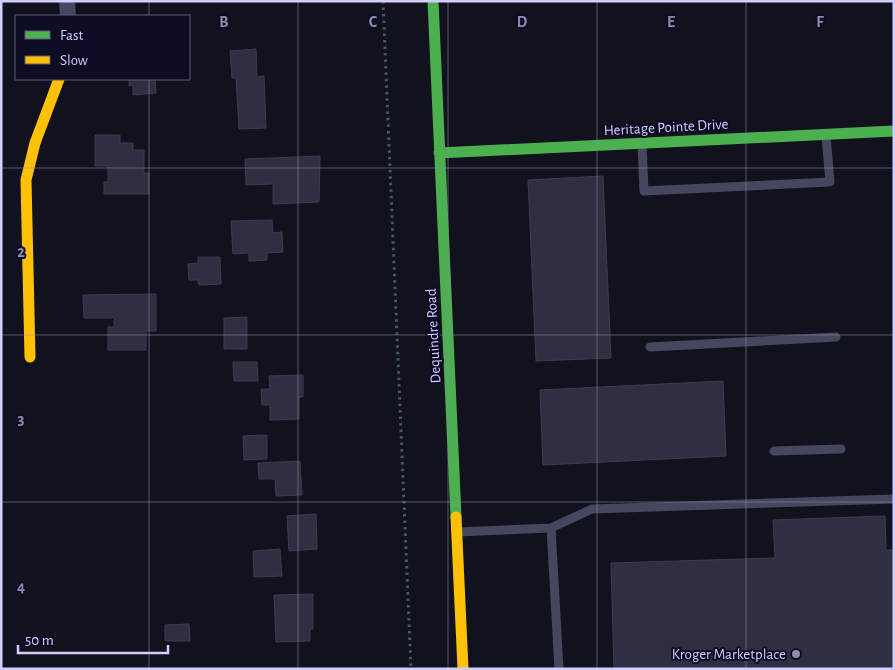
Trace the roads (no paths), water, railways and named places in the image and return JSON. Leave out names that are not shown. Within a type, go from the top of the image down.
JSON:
[{"type":"street","points":[[67,1],[68,15]]},
{"type":"street","name":"Dequindre Road","points":[[433,1],[463,669]]},
{"type":"street","points":[[30,357],[26,180],[35,143],[59,80]]},
{"type":"street","name":"Heritage Pointe Drive","points":[[440,153],[894,132]]},
{"type":"lane","points":[[642,143],[644,191],[830,182],[826,135]]},
{"type":"lane","points":[[650,347],[836,337]]},
{"type":"lane","points":[[774,451],[841,449]]},
{"type":"lane","points":[[457,532],[551,528],[592,509],[894,499]]},
{"type":"lane","points":[[551,528],[558,669]]},
{"type":"place","name":"Kroger Marketplace","points":[[796,654]]}]
